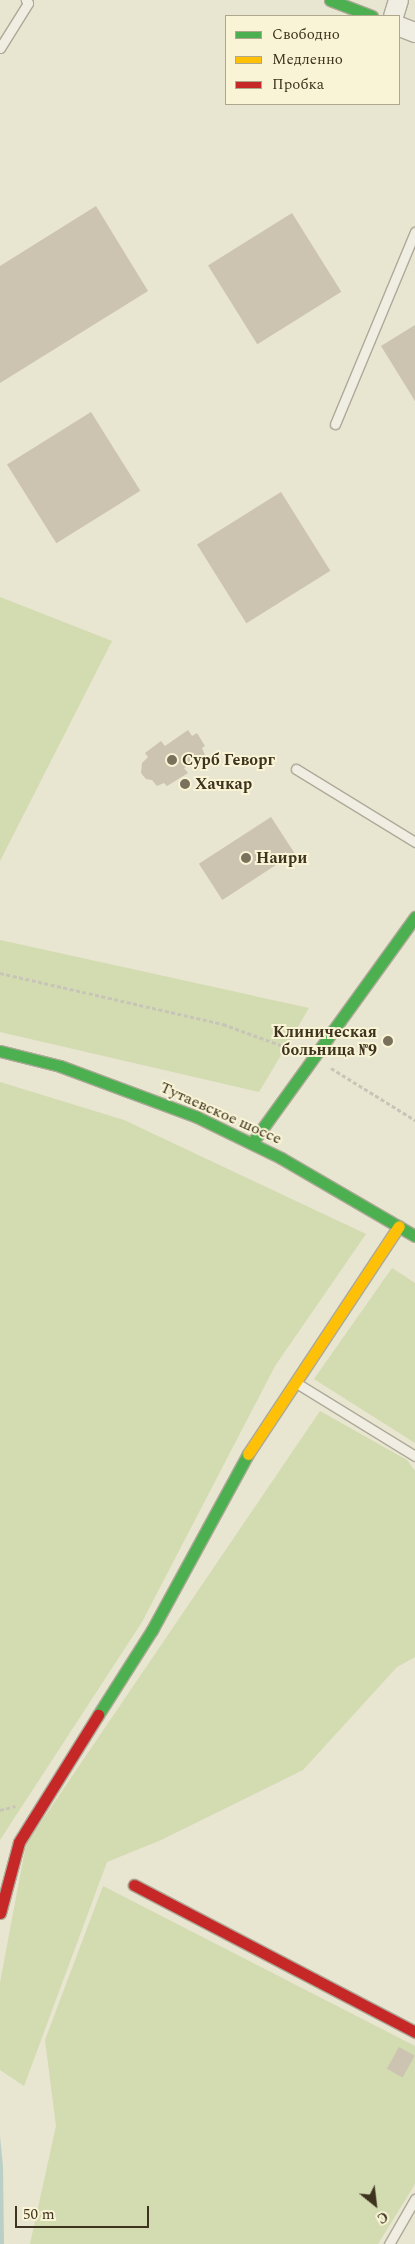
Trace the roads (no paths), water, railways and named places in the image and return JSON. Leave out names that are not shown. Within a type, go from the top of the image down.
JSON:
[{"type":"street","points":[[330,0],[369,15]]},
{"type":"street","points":[[393,15],[398,0]]},
{"type":"street","points":[[400,26],[415,32]]},
{"type":"street","points":[[252,1143],[415,917]]},
{"type":"street","name":"Тутаевское шоссе","points":[[0,1051],[60,1066],[136,1093],[252,1143],[415,1236]]},
{"type":"street","points":[[0,1913],[19,1842],[152,1630],[251,1449],[398,1226]]},
{"type":"street","points":[[134,1885],[415,2032]]},
{"type":"lane","points":[[0,48],[28,3],[26,0]]},
{"type":"lane","points":[[334,424],[415,232]]},
{"type":"lane","points":[[296,769],[415,842]]},
{"type":"lane","points":[[295,1382],[415,1456]]},
{"type":"lane","points":[[389,2244],[415,2199]]},
{"type":"place","name":"Сурб Геворг","points":[[172,760]]},
{"type":"place","name":"Хачкар","points":[[185,784]]},
{"type":"place","name":"Наири","points":[[246,858]]},
{"type":"place","name":"Клиническая больница №9","points":[[388,1041]]}]
